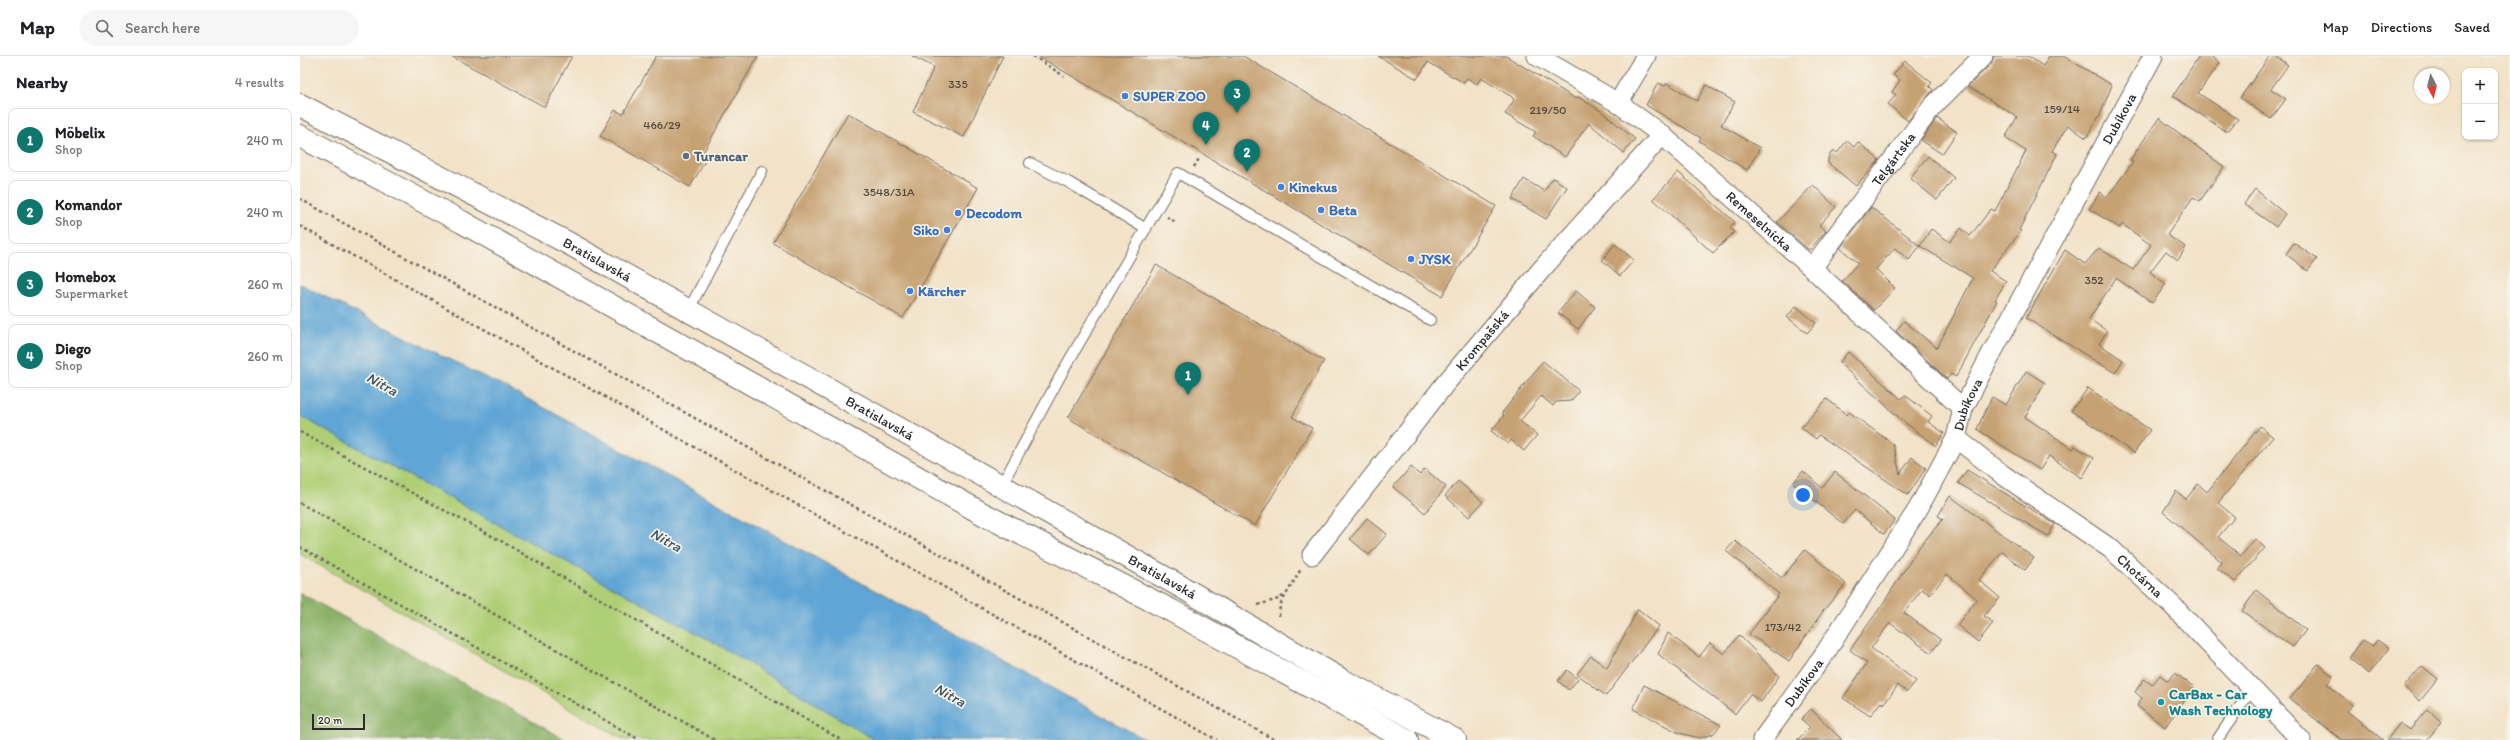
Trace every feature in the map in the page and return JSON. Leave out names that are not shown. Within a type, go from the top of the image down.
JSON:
[{"type":"main road","name":"Bratislavská","points":[[300,105],[568,242],[1001,486],[1340,680],[1455,740]]},
{"type":"main road","name":"Bratislavská","points":[[300,136],[404,190],[985,515],[1172,611],[1407,740]]},
{"type":"main road","points":[[404,190],[417,164]]},
{"type":"main road","points":[[671,339],[688,310]]},
{"type":"main road","points":[[985,515],[1001,486]]},
{"type":"street","name":"Remeselnícka","points":[[1537,56],[1618,103],[1662,135],[1812,268],[1963,409]]},
{"type":"street","points":[[1618,103],[1646,56]]},
{"type":"street","name":"Telgártska","points":[[1812,268],[1932,107],[1983,56]]},
{"type":"street","name":"Dubíkova","points":[[1762,740],[1830,647],[1918,509],[1956,438],[1963,409],[2153,56]]},
{"type":"street","name":"Krompašská","points":[[1312,554],[1445,384],[1541,270],[1662,135]]},
{"type":"street","name":"Chotárna","points":[[1956,438],[2003,475],[2111,549],[2172,605],[2301,740]]},
{"type":"lane","points":[[1030,163],[1068,182],[1146,230]]},
{"type":"lane","points":[[688,310],[762,171]]},
{"type":"lane","points":[[1001,486],[1063,371],[1178,173],[1430,320]]},
{"type":"lane","points":[[2217,740],[2252,688]]},
{"type":"path","points":[[1033,56],[1064,76]]},
{"type":"path","points":[[300,199],[1275,740]]},
{"type":"path","points":[[300,226],[1217,740]]},
{"type":"path","points":[[300,432],[501,541],[841,740]]},
{"type":"path","points":[[300,503],[715,740]]},
{"type":"path","points":[[300,546],[640,740]]},
{"type":"path","points":[[1279,616],[1286,594],[1299,572]]},
{"type":"path","points":[[1258,605],[1278,599],[1286,594]]},
{"type":"green space","points":[[300,416],[715,643],[875,740],[625,740],[300,554]]},
{"type":"green space","points":[[300,593],[566,740],[300,740]]},
{"type":"water","name":"Nitra","points":[[300,284],[532,401],[1146,740],[875,740],[715,643],[300,416]]},
{"type":"building","points":[[451,56],[572,56],[545,107]]},
{"type":"building","points":[[656,56],[758,56],[700,158],[705,161],[690,187],[600,136],[615,110],[623,114]]},
{"type":"building","points":[[912,56],[1003,56],[964,137],[913,112],[934,67]]},
{"type":"building","points":[[1038,56],[1243,56],[1496,206],[1442,296]]},
{"type":"building","points":[[1378,56],[1506,56],[1576,99],[1578,97],[1601,111],[1635,139],[1624,153],[1589,123],[1565,157],[1533,136],[1536,132],[1505,114],[1514,100],[1512,97],[1481,78],[1477,84],[1467,78],[1464,83],[1428,62],[1417,79]]},
{"type":"building","points":[[1994,56],[2028,56],[2043,66],[2049,56],[2063,56],[2112,85],[2100,115],[2086,138],[2068,125],[2052,151],[2057,154],[2019,230],[2021,231],[1990,271],[2006,281],[1995,300],[1997,301],[1956,377],[1951,374],[1947,379],[1896,331],[1904,321],[1937,348],[1973,278],[1920,246],[1931,229],[1950,242],[1961,228],[1970,236],[1991,209],[1995,211],[2026,151],[2005,138],[2017,117],[1968,86],[1991,64]]},
{"type":"building","points":[[2199,56],[2211,56],[2220,63],[2198,93],[2238,119],[2227,132],[2173,96]]},
{"type":"building","points":[[2270,56],[2276,56],[2288,65],[2271,89],[2286,99],[2271,119],[2240,98]]},
{"type":"building","points":[[1905,61],[1932,83],[1929,86],[1933,90],[1908,121],[1888,104],[1896,95],[1892,92],[1900,80],[1893,75]]},
{"type":"building","points":[[1658,83],[1665,86],[1667,83],[1697,101],[1706,85],[1735,102],[1721,125],[1760,148],[1747,170],[1699,141],[1701,138],[1646,105]]},
{"type":"building","points":[[848,113],[978,188],[903,318],[773,243]]},
{"type":"building","points":[[1937,118],[1957,132],[1942,154],[1921,140]]},
{"type":"building","points":[[2159,118],[2224,167],[2200,201],[2193,197],[2167,235],[2186,247],[2178,260],[2166,251],[2150,272],[2166,284],[2152,303],[2116,278],[2089,319],[2107,331],[2099,344],[2123,360],[2115,373],[2026,318],[2065,250],[2085,264],[2099,248],[2133,270],[2151,245],[2122,224],[2120,228],[2089,209],[2100,192],[2107,197],[2133,162],[2130,160]]},
{"type":"building","points":[[1847,141],[1854,147],[1858,142],[1879,160],[1856,186],[1828,163],[1828,158],[1833,150],[1837,153]]},
{"type":"building","points":[[1928,156],[1954,178],[1937,200],[1910,178]]},
{"type":"building","points":[[1678,172],[1735,222],[1730,228],[1734,232],[1713,253],[1653,199]]},
{"type":"building","points":[[1553,178],[1567,187],[1546,219],[1512,199],[1524,179],[1544,191]]},
{"type":"building","points":[[1813,185],[1836,207],[1819,225],[1826,231],[1809,250],[1777,222]]},
{"type":"building","points":[[2255,189],[2285,214],[2276,227],[2244,204]]},
{"type":"building","points":[[1871,207],[1920,246],[1909,260],[1895,248],[1876,269],[1895,288],[1874,310],[1842,281],[1858,263],[1840,248]]},
{"type":"building","points":[[2294,243],[2317,259],[2308,271],[2286,254]]},
{"type":"building","points":[[1615,244],[1634,260],[1620,276],[1602,260]]},
{"type":"building","points":[[1156,265],[1324,361],[1292,417],[1312,428],[1255,526],[1068,418]]},
{"type":"building","points":[[1576,291],[1595,307],[1578,329],[1558,313]]},
{"type":"building","points":[[1796,306],[1816,323],[1807,333],[1787,317]]},
{"type":"building","points":[[1848,352],[1901,399],[1905,395],[1932,416],[1928,422],[1944,433],[1936,446],[1903,421],[1839,363]]},
{"type":"building","points":[[1543,361],[1579,391],[1571,401],[1556,402],[1553,406],[1541,396],[1520,421],[1537,435],[1524,451],[1511,440],[1508,444],[1491,431],[1504,415],[1502,413]]},
{"type":"building","points":[[2026,371],[2045,383],[2025,417],[2073,449],[2075,446],[2094,458],[2082,478],[2049,456],[2040,470],[1977,429],[1992,397],[2006,405]]},
{"type":"building","points":[[2088,388],[2150,430],[2134,453],[2071,411]]},
{"type":"building","points":[[1827,399],[1847,415],[1849,412],[1893,444],[1900,474],[1912,457],[1926,468],[1908,495],[1819,435],[1816,439],[1801,427]]},
{"type":"building","points":[[2260,426],[2273,437],[2218,503],[2235,517],[2218,537],[2241,556],[2255,539],[2265,548],[2235,582],[2217,568],[2222,562],[2163,512],[2176,491],[2186,499],[2198,484],[2207,492]]},
{"type":"building","points":[[1411,467],[1420,475],[1425,469],[1446,487],[1425,513],[1393,487]]},
{"type":"building","points":[[1967,470],[2055,524],[2048,536],[1958,483]]},
{"type":"building","points":[[1803,471],[1822,488],[1835,472],[1895,520],[1884,534],[1855,510],[1843,524],[1793,483]]},
{"type":"building","points":[[1458,481],[1483,502],[1469,517],[1445,496]]},
{"type":"building","points":[[1950,496],[2034,558],[2025,570],[2002,552],[1979,580],[2000,598],[1984,616],[1993,623],[1978,642],[1957,625],[1977,599],[1947,574],[1930,595],[1922,589],[1904,613],[1941,640],[1931,653],[1890,623],[1871,648],[1916,681],[1907,692],[1898,685],[1884,704],[1881,702],[1870,716],[1843,698],[1867,663],[1850,650],[1884,602],[1920,546],[1943,519],[1938,516]]},
{"type":"building","points":[[1367,518],[1387,534],[1369,555],[1350,539]]},
{"type":"building","points":[[1735,541],[1782,578],[1805,550],[1846,584],[1823,611],[1789,661],[1749,634],[1779,594],[1726,551]]},
{"type":"building","points":[[2256,590],[2306,630],[2293,647],[2242,611]]},
{"type":"building","points":[[1638,609],[1659,626],[1606,696],[1577,674],[1591,656],[1607,668]]},
{"type":"building","points":[[1668,633],[1699,657],[1710,643],[1724,654],[1739,635],[1779,676],[1761,702],[1750,694],[1735,714],[1658,654]]},
{"type":"building","points":[[2363,640],[2373,646],[2377,640],[2389,648],[2369,674],[2349,658]]},
{"type":"building","points":[[2318,664],[2333,676],[2327,684],[2353,705],[2347,711],[2383,740],[2342,740],[2290,699]]},
{"type":"building","points":[[2422,666],[2438,679],[2420,701],[2404,687]]},
{"type":"building","points":[[1567,670],[1578,679],[1569,690],[1558,681]]},
{"type":"building","name":"CarBax - Car Wash Technology","points":[[2175,673],[2194,687],[2165,727],[2137,706],[2142,698],[2135,692],[2144,679],[2152,685],[2160,675],[2168,681]]},
{"type":"building","points":[[1644,685],[1721,725],[1713,734],[1700,738],[1679,733],[1633,709]]},
{"type":"building","points":[[1811,709],[1842,740],[1797,740],[1810,727],[1801,719]]},
{"type":"building","points":[[2427,709],[2442,722],[2427,740],[2387,740],[2400,723],[2410,730]]},
{"type":"place","name":"SUPER ZOO","points":[[1125,96]]},
{"type":"place","name":"Homebox","points":[[1237,113]]},
{"type":"place","name":"Diego","points":[[1206,145]]},
{"type":"place","name":"Turancar","points":[[686,156]]},
{"type":"place","name":"Komandor","points":[[1247,172]]},
{"type":"place","name":"Kinekus","points":[[1281,187]]},
{"type":"place","name":"Beta","points":[[1321,210]]},
{"type":"place","name":"Decodom","points":[[958,213]]},
{"type":"place","name":"Siko","points":[[947,230]]},
{"type":"place","name":"JYSK","points":[[1411,259]]},
{"type":"place","name":"Kärcher","points":[[910,291]]},
{"type":"place","name":"Möbelix","points":[[1188,395]]},
{"type":"place","name":"CarBax - Car Wash Technology","points":[[2161,702]]}]
